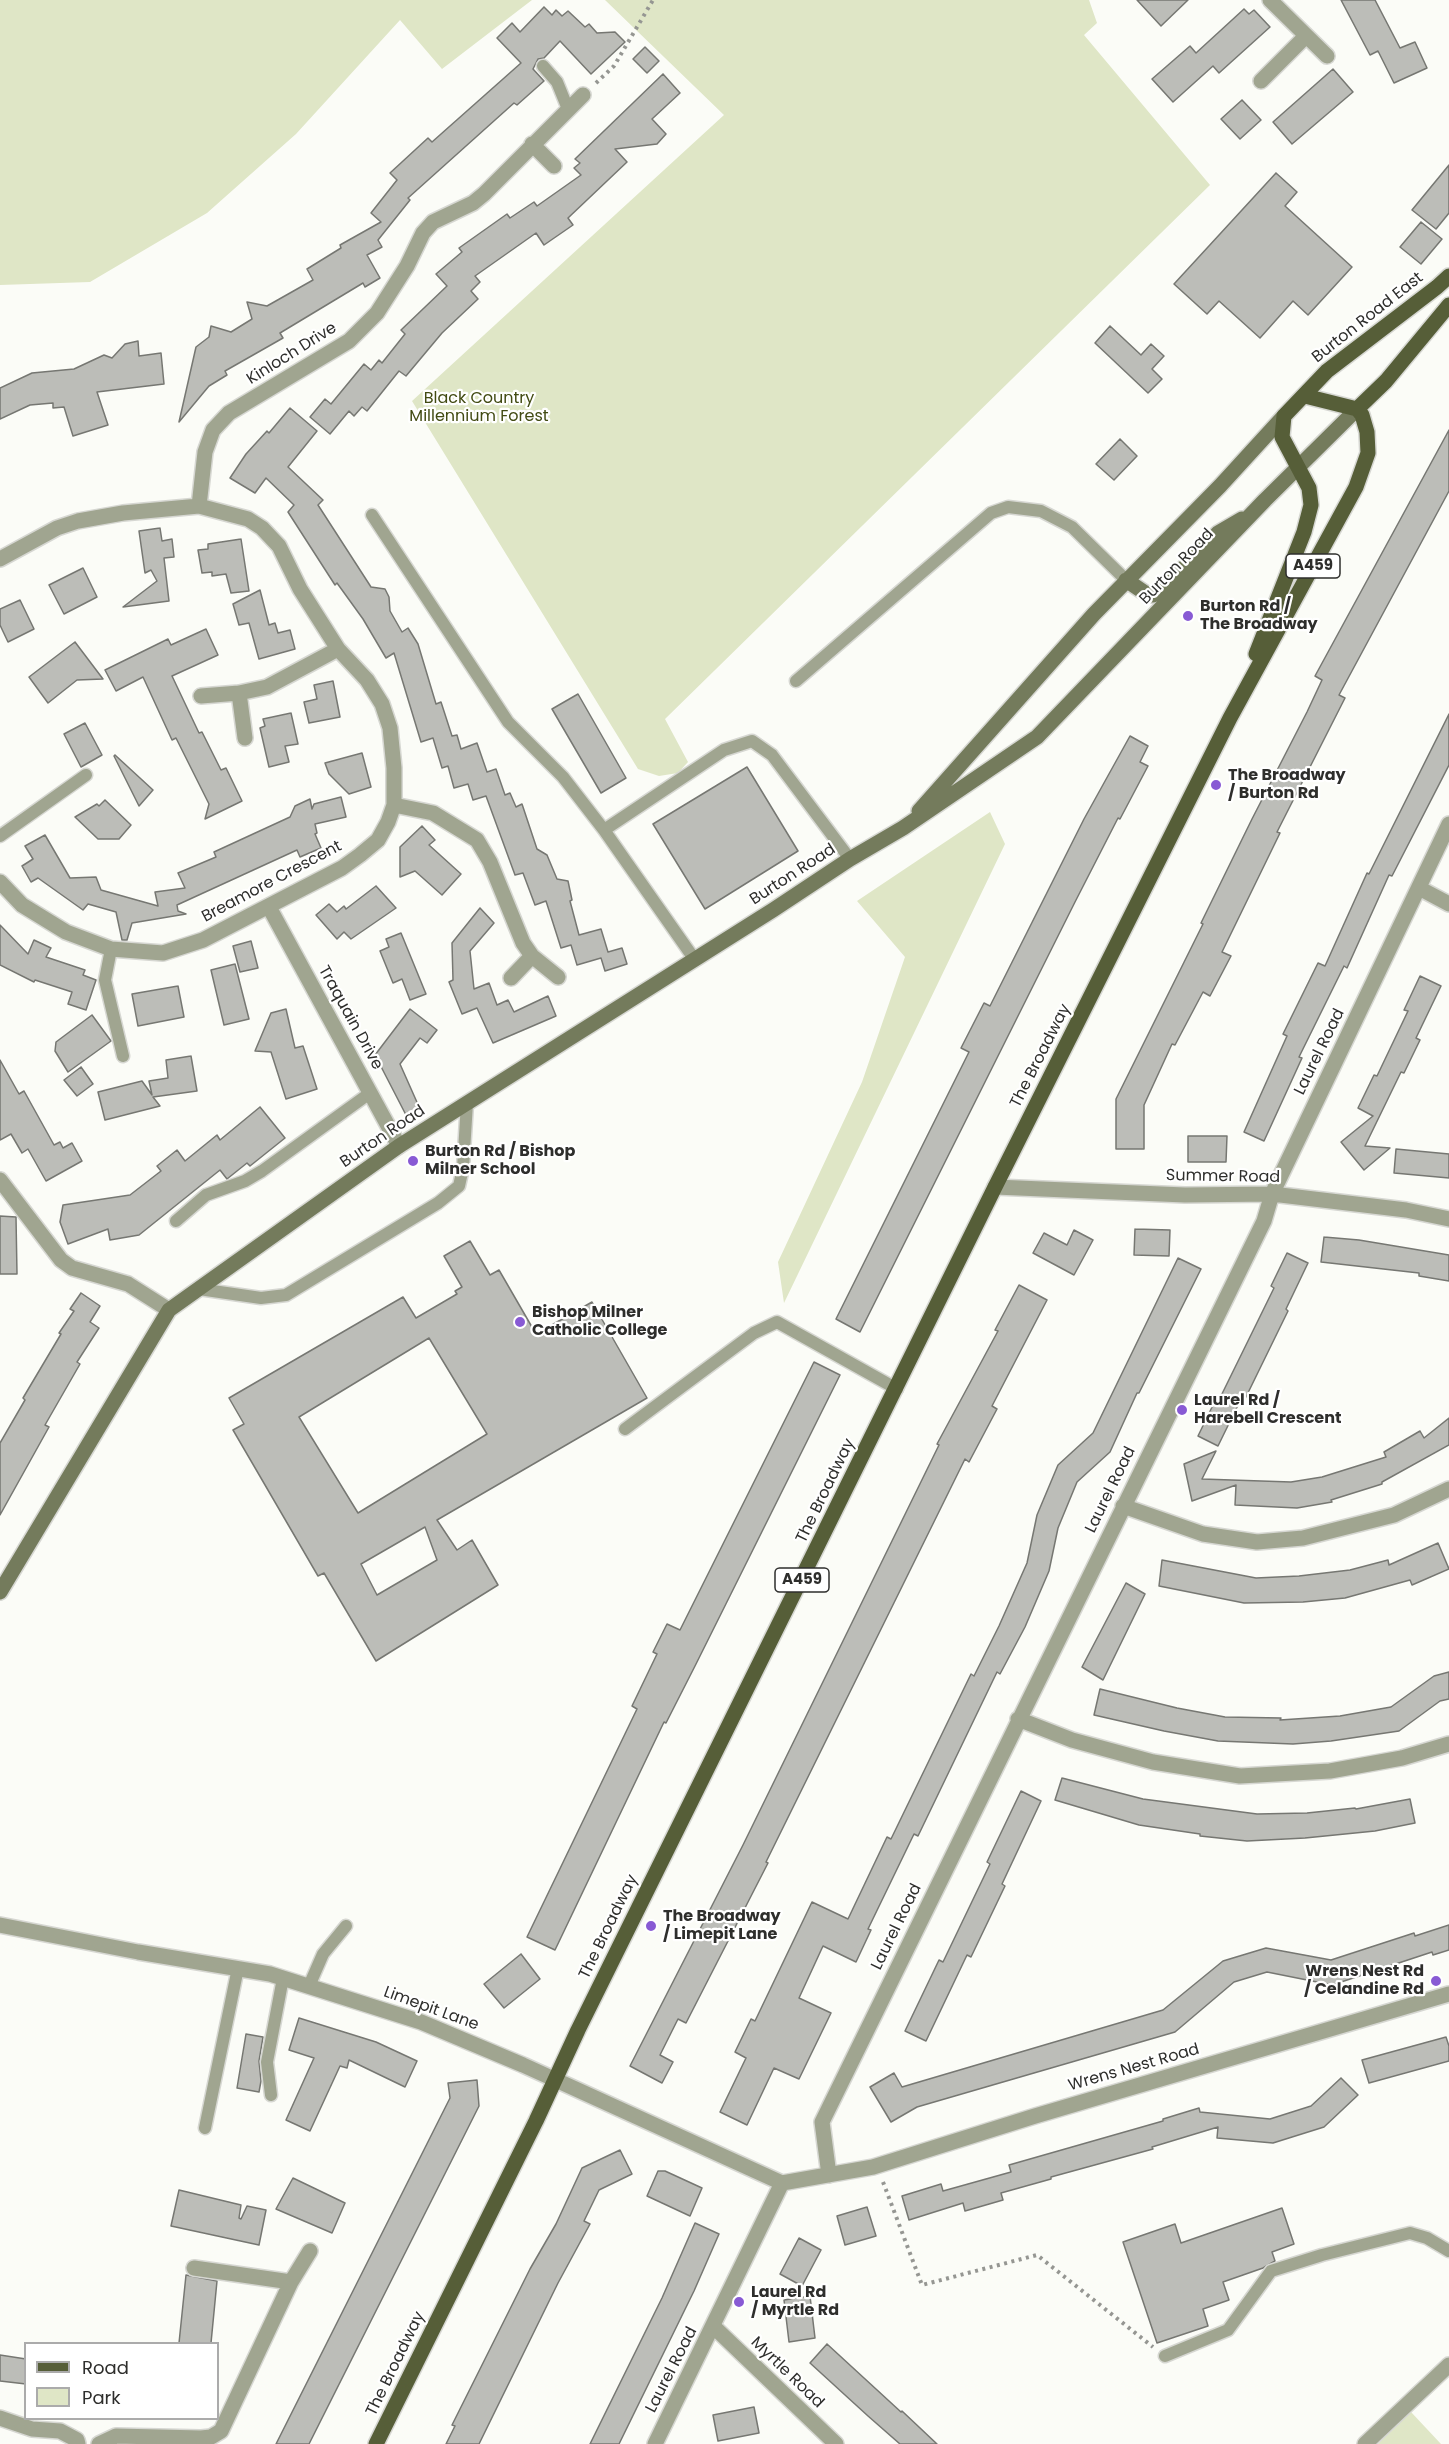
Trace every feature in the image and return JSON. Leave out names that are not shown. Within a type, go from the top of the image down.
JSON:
[{"type":"main road","name":"Burton Road East","points":[[1284,416],[1327,371],[1449,276]]},
{"type":"main road","points":[[1305,396],[1357,409],[1386,381],[1449,305]]},
{"type":"main road","name":"Burton Road","points":[[0,1592],[169,1310],[399,1146],[695,960],[850,859],[903,828],[1037,736],[1357,409]]},
{"type":"main road","name":"The Broadway","points":[[376,2444],[995,1187],[1230,718],[1356,486],[1368,453],[1367,432],[1362,415],[1357,409]]},
{"type":"main road","name":"Burton Road","points":[[903,828],[1126,580],[1220,486],[1284,416]]},
{"type":"main road","name":"The Broadway","points":[[1230,718],[1311,505],[1309,488],[1282,437],[1284,416]]},
{"type":"main road","points":[[1126,580],[1148,595],[1153,595],[1165,587],[1218,533],[1238,520],[1251,516]]},
{"type":"street","points":[[1270,0],[1327,56]]},
{"type":"street","points":[[1262,81],[1306,36]]},
{"type":"street","name":"Kinloch Drive","points":[[199,506],[205,452],[213,430],[229,413],[349,341],[377,314],[407,266],[423,233],[433,222],[472,203],[484,194],[583,95]]},
{"type":"street","points":[[532,144],[554,166]]},
{"type":"street","name":"Breamore Crescent","points":[[0,559],[45,533],[78,521],[173,507],[199,506],[248,519],[262,528],[279,546],[300,589],[338,649],[367,680],[382,704],[390,728],[394,768],[394,805],[388,822],[378,840],[360,855],[342,868],[203,940],[163,953],[111,950],[66,932],[22,905],[0,882]]},
{"type":"street","points":[[201,696],[239,693],[267,687],[338,649]]},
{"type":"street","points":[[239,693],[245,738]]},
{"type":"street","points":[[394,805],[433,813],[477,840],[490,862],[523,944],[532,956],[558,977]]},
{"type":"street","name":"Laurel Road","points":[[829,2175],[822,2122],[1264,1221],[1272,1194],[1449,824]]},
{"type":"street","points":[[1419,888],[1449,904]]},
{"type":"street","name":"Traquain Drive","points":[[269,907],[399,1146]]},
{"type":"street","points":[[511,978],[532,956]]},
{"type":"street","points":[[0,1180],[61,1260],[72,1268],[128,1284],[169,1310]]},
{"type":"street","name":"Summer Road","points":[[995,1187],[1185,1195],[1272,1194],[1406,1210],[1449,1219]]},
{"type":"street","points":[[1123,1506],[1203,1534],[1257,1542],[1303,1538],[1351,1527],[1394,1515],[1449,1489]]},
{"type":"street","points":[[1018,1719],[1071,1740],[1152,1762],[1240,1776],[1330,1771],[1402,1758],[1449,1744]]},
{"type":"street","name":"Limepit Lane","points":[[0,1925],[283,1978],[421,2022],[555,2079],[782,2183]]},
{"type":"street","name":"Wrens Nest Road","points":[[829,2175],[877,2165],[1449,1994]]},
{"type":"street","points":[[782,2183],[829,2175]]},
{"type":"street","name":"Laurel Road","points":[[655,2444],[714,2327],[782,2183]]},
{"type":"street","points":[[99,2444],[116,2436],[201,2438],[212,2437],[221,2431],[291,2282],[310,2251]]},
{"type":"street","points":[[194,2268],[291,2282]]},
{"type":"street","name":"Myrtle Road","points":[[714,2327],[836,2444]]},
{"type":"street","points":[[1365,2444],[1449,2365]]},
{"type":"street","points":[[0,2418],[32,2429],[60,2431],[77,2440],[78,2444]]},
{"type":"lane","points":[[543,66],[557,82],[568,109]]},
{"type":"lane","points":[[796,681],[991,513],[1008,507],[1041,511],[1072,527],[1126,580]]},
{"type":"lane","points":[[372,515],[508,722],[563,777],[604,830],[695,960]]},
{"type":"lane","points":[[604,830],[724,750],[752,741],[772,755],[850,859]]},
{"type":"lane","points":[[0,836],[86,775]]},
{"type":"lane","points":[[111,950],[105,980],[123,1056]]},
{"type":"lane","points":[[176,1221],[206,1195],[245,1181],[262,1171],[370,1093]]},
{"type":"lane","points":[[199,1288],[261,1298],[286,1295],[438,1203],[459,1186],[463,1168],[467,1103]]},
{"type":"lane","points":[[625,1429],[754,1333],[777,1322],[897,1389]]},
{"type":"lane","points":[[309,1986],[323,1954],[346,1926]]},
{"type":"lane","points":[[206,2128],[238,1968]]},
{"type":"lane","points":[[271,2095],[267,2062],[283,1978]]},
{"type":"lane","points":[[1165,2356],[1227,2330],[1271,2271],[1322,2255],[1410,2233],[1427,2238],[1449,2251]]},
{"type":"path","points":[[583,95],[614,66],[653,0]]},
{"type":"path","points":[[877,2165],[922,2285],[1037,2255],[1165,2356]]},
{"type":"green space","points":[[0,0],[532,0],[442,69],[400,20],[296,134],[207,213],[90,282],[0,285]]},
{"type":"green space","name":"Black Country Millennium Forest","points":[[605,0],[1089,0],[1097,23],[1084,35],[1210,185],[665,719],[688,762],[678,773],[659,776],[638,769],[412,401],[724,115]]},
{"type":"green space","points":[[990,812],[1005,844],[784,1303],[778,1262],[862,1082],[905,957],[857,901]]},
{"type":"green space","points":[[1411,2412],[1441,2444],[1378,2444]]},
{"type":"building","points":[[1137,0],[1188,0],[1161,26]]},
{"type":"building","points":[[1341,0],[1375,0],[1400,48],[1415,42],[1427,68],[1394,83],[1378,51],[1370,55]]},
{"type":"building","points":[[544,7],[552,15],[556,10],[562,16],[568,11],[585,27],[589,24],[597,33],[615,32],[625,42],[591,74],[560,41],[544,58],[538,59],[533,69],[544,81],[517,105],[514,103],[408,198],[410,200],[378,240],[382,247],[367,255],[380,278],[365,287],[363,283],[280,333],[283,338],[225,371],[227,375],[209,386],[179,422],[196,347],[209,337],[211,326],[231,332],[252,319],[247,302],[267,306],[313,280],[307,269],[341,248],[340,245],[381,222],[371,213],[397,180],[390,173],[428,138],[432,142],[521,63],[497,38],[512,23],[520,32]]},
{"type":"building","points":[[1244,9],[1249,14],[1254,10],[1270,27],[1219,73],[1213,66],[1173,102],[1152,79],[1190,46],[1196,53]]},
{"type":"building","points":[[645,47],[659,61],[647,73],[633,59]]},
{"type":"building","points":[[1333,69],[1353,92],[1292,144],[1273,122]]},
{"type":"building","points":[[663,74],[680,93],[652,119],[666,134],[657,144],[615,149],[627,162],[568,218],[573,225],[544,245],[536,233],[475,276],[480,282],[471,291],[478,299],[442,333],[406,376],[399,371],[367,411],[362,407],[354,416],[349,411],[330,434],[310,417],[325,399],[331,404],[364,364],[371,370],[379,360],[382,363],[405,334],[401,330],[447,286],[436,274],[462,252],[459,248],[507,214],[510,218],[534,202],[537,206],[581,175],[574,168],[580,163],[575,159]]},
{"type":"building","points":[[1242,100],[1261,120],[1240,139],[1221,119]]},
{"type":"building","points":[[1449,165],[1449,213],[1436,229],[1412,210]]},
{"type":"building","points":[[1276,173],[1297,192],[1285,206],[1352,267],[1308,315],[1293,301],[1260,338],[1219,301],[1207,314],[1174,284]]},
{"type":"building","points":[[1421,222],[1442,239],[1421,264],[1400,247]]},
{"type":"building","points":[[1110,326],[1141,355],[1151,344],[1164,356],[1152,369],[1162,379],[1148,393],[1095,343]]},
{"type":"building","points":[[138,341],[139,356],[161,353],[164,384],[97,392],[108,425],[73,436],[64,407],[53,408],[53,403],[30,405],[0,419],[0,388],[32,373],[74,369],[104,355],[112,358],[125,344]]},
{"type":"building","points":[[290,408],[317,431],[288,467],[323,500],[318,505],[371,587],[385,589],[389,597],[390,611],[402,632],[408,628],[418,644],[436,704],[441,702],[452,736],[457,735],[461,749],[477,743],[487,772],[496,769],[505,795],[510,793],[516,807],[522,804],[537,849],[547,855],[557,879],[568,881],[572,900],[570,901],[579,935],[601,929],[608,952],[622,948],[627,964],[605,971],[601,958],[577,965],[571,945],[561,948],[546,901],[535,905],[523,873],[515,875],[486,796],[473,800],[468,784],[454,788],[448,766],[442,768],[433,738],[421,742],[394,653],[386,658],[363,619],[337,583],[335,585],[288,512],[294,505],[266,478],[255,493],[230,478],[246,454],[267,431],[269,433]]},
{"type":"building","points":[[1449,430],[1449,491],[1339,695],[1345,698],[1277,832],[1280,833],[1222,952],[1231,956],[1210,996],[1203,992],[1175,1045],[1172,1044],[1144,1105],[1144,1149],[1116,1149],[1116,1099],[1252,819],[1307,712],[1322,680],[1315,676]]},
{"type":"building","points":[[1120,439],[1137,456],[1114,480],[1096,464]]},
{"type":"building","points":[[160,528],[162,541],[172,539],[174,557],[164,558],[169,601],[123,607],[157,581],[151,570],[145,573],[139,531]]},
{"type":"building","points":[[241,539],[249,591],[231,593],[226,574],[212,576],[212,572],[202,573],[198,550],[208,549],[208,544]]},
{"type":"building","points":[[83,568],[97,597],[64,614],[49,585]]},
{"type":"building","points":[[260,590],[269,625],[275,623],[278,633],[290,630],[295,649],[259,659],[249,623],[239,625],[233,604]]},
{"type":"building","points":[[20,600],[34,629],[8,642],[0,625],[0,609]]},
{"type":"building","points":[[206,629],[218,655],[172,676],[199,733],[202,732],[221,770],[226,768],[242,801],[205,819],[209,804],[176,738],[172,740],[143,677],[116,691],[105,670],[168,639],[171,645]]},
{"type":"building","points":[[75,642],[103,679],[77,680],[48,703],[29,677]]},
{"type":"building","points":[[333,681],[340,717],[309,723],[304,702],[317,699],[314,685]]},
{"type":"building","points":[[578,694],[626,778],[601,793],[552,709]]},
{"type":"building","points":[[291,713],[298,744],[285,746],[289,762],[269,767],[260,728],[265,726],[263,719]]},
{"type":"building","points":[[1449,714],[1449,765],[1392,876],[1389,875],[1347,968],[1344,966],[1299,1057],[1302,1058],[1264,1141],[1244,1132],[1287,1036],[1283,1034],[1318,963],[1325,966],[1367,873],[1369,874]]},
{"type":"building","points":[[85,723],[102,755],[81,767],[64,734]]},
{"type":"building","points":[[1130,736],[1148,746],[1140,762],[1148,766],[1120,819],[1118,818],[1075,902],[860,1332],[836,1319],[969,1052],[961,1048],[984,1003],[990,1006],[1084,819]]},
{"type":"building","points":[[362,753],[371,787],[349,794],[329,774],[325,763]]},
{"type":"building","points":[[114,756],[153,790],[139,806]]},
{"type":"building","points":[[747,767],[798,851],[705,909],[653,824]]},
{"type":"building","points":[[341,797],[346,817],[315,824],[317,833],[315,834],[321,848],[300,857],[297,850],[177,905],[178,911],[186,914],[132,923],[127,940],[122,940],[116,912],[88,904],[83,910],[38,878],[31,882],[22,866],[33,859],[25,846],[45,835],[70,878],[96,877],[101,890],[158,906],[155,892],[185,888],[178,873],[216,857],[214,852],[290,817],[295,806],[310,799],[312,809],[314,804]]},
{"type":"building","points":[[105,800],[131,825],[119,839],[98,839],[75,817],[97,804],[99,806]]},
{"type":"building","points":[[422,826],[435,840],[429,845],[461,874],[442,895],[415,871],[400,877],[400,847]]},
{"type":"building","points":[[376,886],[396,908],[351,939],[344,932],[337,939],[316,915],[329,904],[337,912],[344,906],[346,909]]},
{"type":"building","points":[[480,908],[494,923],[470,951],[474,989],[489,983],[497,1005],[508,1000],[514,1012],[548,996],[556,1016],[493,1043],[477,1008],[462,1014],[449,982],[453,980],[452,943]]},
{"type":"building","points":[[0,925],[28,954],[34,940],[51,948],[46,957],[85,970],[83,975],[96,980],[86,1010],[68,1004],[72,992],[35,980],[34,982],[0,965]]},
{"type":"building","points":[[401,933],[426,994],[410,1000],[402,979],[393,983],[380,951],[389,947],[386,939]]},
{"type":"building","points":[[251,941],[258,968],[240,972],[233,946]]},
{"type":"building","points":[[235,964],[249,1019],[224,1025],[211,970]]},
{"type":"building","points":[[1420,976],[1441,986],[1416,1038],[1420,1040],[1404,1073],[1401,1072],[1365,1146],[1390,1148],[1364,1170],[1341,1142],[1373,1116],[1358,1108],[1374,1075],[1377,1076],[1408,1011],[1404,1010]]},
{"type":"building","points":[[178,986],[184,1017],[138,1026],[132,994]]},
{"type":"building","points":[[286,1009],[295,1048],[303,1046],[317,1089],[286,1099],[271,1052],[255,1051],[271,1013]]},
{"type":"building","points":[[410,1009],[437,1030],[427,1043],[420,1038],[400,1064],[420,1109],[406,1115],[375,1055]]},
{"type":"building","points":[[92,1015],[111,1041],[68,1072],[55,1051],[56,1042]]},
{"type":"building","points":[[191,1056],[197,1091],[153,1097],[160,1106],[105,1120],[98,1092],[142,1081],[152,1095],[149,1081],[168,1078],[166,1060]]},
{"type":"building","points":[[0,1060],[19,1094],[24,1091],[54,1145],[60,1142],[63,1148],[72,1143],[82,1161],[46,1181],[28,1149],[22,1153],[11,1134],[0,1140]]},
{"type":"building","points":[[81,1067],[93,1084],[77,1096],[64,1080]]},
{"type":"building","points":[[260,1107],[285,1138],[250,1166],[247,1163],[227,1179],[220,1170],[139,1235],[110,1240],[108,1229],[68,1244],[60,1222],[63,1205],[130,1195],[161,1171],[157,1166],[177,1150],[185,1161],[217,1135],[220,1140]]},
{"type":"building","points":[[1188,1136],[1227,1136],[1226,1162],[1188,1162]]},
{"type":"building","points":[[1396,1149],[1449,1154],[1449,1178],[1394,1173]]},
{"type":"building","points":[[0,1216],[16,1217],[17,1274],[0,1274]]},
{"type":"building","points":[[1135,1229],[1170,1230],[1169,1256],[1134,1255]]},
{"type":"building","points":[[1074,1230],[1093,1240],[1074,1275],[1033,1253],[1044,1233],[1067,1245]]},
{"type":"building","points":[[1324,1237],[1359,1240],[1449,1255],[1449,1281],[1419,1276],[1419,1273],[1321,1262]]},
{"type":"building","points":[[470,1241],[490,1275],[499,1270],[536,1334],[592,1302],[647,1398],[437,1520],[457,1550],[472,1540],[498,1585],[376,1661],[324,1573],[318,1576],[233,1430],[244,1424],[229,1398],[403,1297],[416,1318],[457,1294],[455,1291],[462,1287],[444,1256]],"holes":[[[429,1338],[487,1434],[358,1513],[299,1417]],[[425,1527],[437,1560],[377,1595],[361,1564]]]},
{"type":"building","points":[[1287,1253],[1308,1263],[1286,1309],[1288,1311],[1244,1401],[1241,1399],[1218,1446],[1198,1436],[1214,1403],[1217,1404],[1274,1288],[1271,1286]]},
{"type":"building","points":[[1178,1258],[1201,1269],[1137,1393],[1110,1452],[1077,1482],[1058,1528],[1049,1571],[1025,1627],[1000,1674],[997,1672],[918,1836],[914,1834],[868,1929],[871,1930],[856,1962],[823,1946],[799,1998],[831,2013],[799,2079],[774,2068],[747,2125],[720,2112],[746,2058],[735,2052],[751,2019],[755,2021],[812,1902],[848,1919],[887,1837],[891,1839],[971,1674],[974,1676],[999,1626],[1027,1563],[1037,1515],[1058,1465],[1093,1433]]},
{"type":"building","points":[[1019,1285],[1047,1300],[992,1406],[997,1409],[969,1462],[965,1459],[766,1862],[768,1863],[686,2023],[678,2019],[660,2055],[673,2062],[662,2083],[630,2066],[743,1845],[939,1445],[937,1444],[998,1331],[995,1330]]},
{"type":"building","points":[[81,1293],[100,1306],[90,1322],[99,1328],[77,1362],[80,1364],[45,1425],[49,1427],[0,1515],[0,1443],[25,1400],[23,1398],[61,1334],[59,1333],[74,1311],[70,1309]]},
{"type":"building","points":[[814,1362],[840,1375],[695,1666],[666,1723],[664,1722],[555,1950],[527,1937],[637,1709],[632,1706],[657,1654],[653,1652],[667,1624],[680,1630]]},
{"type":"building","points":[[1449,1418],[1449,1445],[1382,1484],[1331,1500],[1332,1502],[1297,1508],[1235,1505],[1236,1485],[1192,1501],[1184,1464],[1216,1451],[1202,1479],[1291,1482],[1322,1477],[1386,1457],[1384,1452],[1420,1431],[1424,1438]]},
{"type":"building","points":[[1438,1543],[1449,1569],[1412,1585],[1410,1580],[1345,1598],[1303,1602],[1244,1603],[1159,1586],[1162,1560],[1256,1578],[1299,1576],[1350,1570],[1388,1560],[1389,1565]]},
{"type":"building","points":[[1126,1583],[1145,1594],[1103,1680],[1082,1667]]},
{"type":"building","points":[[1449,1672],[1449,1699],[1440,1701],[1399,1731],[1331,1741],[1293,1744],[1218,1741],[1094,1715],[1100,1689],[1225,1717],[1281,1718],[1280,1720],[1340,1716],[1391,1707],[1434,1676]]},
{"type":"building","points":[[1062,1778],[1143,1799],[1257,1814],[1356,1809],[1410,1799],[1415,1823],[1375,1831],[1305,1838],[1247,1841],[1200,1836],[1200,1834],[1139,1825],[1055,1800]]},
{"type":"building","points":[[1021,1791],[1041,1801],[1002,1884],[1005,1886],[971,1957],[967,1955],[926,2041],[905,2031],[939,1960],[943,1962],[990,1864],[987,1862]]},
{"type":"building","points":[[1449,1925],[1449,1950],[1433,1955],[1432,1952],[1332,1985],[1267,1972],[1234,1982],[1175,2032],[917,2107],[891,2122],[870,2087],[894,2073],[902,2087],[1163,2010],[1223,1961],[1266,1948],[1331,1960],[1414,1933],[1415,1936]]},
{"type":"building","points":[[521,1954],[540,1979],[504,2008],[484,1984]]},
{"type":"building","points":[[299,2018],[376,2042],[417,2061],[405,2087],[349,2060],[347,2068],[340,2066],[310,2131],[286,2120],[314,2058],[289,2050]]},
{"type":"building","points":[[246,2034],[263,2037],[259,2061],[261,2081],[259,2092],[237,2088]]},
{"type":"building","points":[[1446,2037],[1449,2046],[1449,2061],[1369,2083],[1362,2060]]},
{"type":"building","points":[[1341,2078],[1358,2095],[1324,2127],[1273,2143],[1217,2138],[1218,2127],[1152,2147],[1153,2149],[1001,2193],[1003,2200],[965,2211],[963,2203],[909,2220],[902,2196],[941,2184],[943,2191],[1011,2172],[1009,2165],[1163,2121],[1163,2119],[1199,2108],[1200,2112],[1270,2119],[1311,2106]]},
{"type":"building","points":[[477,2080],[479,2106],[309,2444],[276,2444],[450,2098],[448,2083]]},
{"type":"building","points":[[620,2150],[632,2174],[599,2190],[584,2221],[590,2224],[558,2283],[479,2444],[446,2444],[455,2426],[452,2425],[530,2269],[556,2224],[582,2168]]},
{"type":"building","points":[[658,2171],[665,2171],[702,2188],[690,2216],[647,2196]]},
{"type":"building","points":[[293,2178],[345,2203],[332,2233],[276,2209]]},
{"type":"building","points":[[179,2190],[241,2205],[239,2218],[241,2219],[247,2206],[266,2210],[259,2245],[171,2226]]},
{"type":"building","points":[[867,2207],[876,2236],[845,2245],[837,2216]]},
{"type":"building","points":[[1282,2208],[1294,2244],[1272,2252],[1275,2261],[1263,2268],[1223,2282],[1229,2300],[1203,2309],[1208,2326],[1157,2343],[1123,2242],[1175,2224],[1181,2243]]},
{"type":"building","points":[[695,2223],[719,2234],[694,2291],[619,2444],[590,2444],[662,2298]]},
{"type":"building","points":[[799,2238],[821,2250],[802,2286],[780,2274]]},
{"type":"building","points":[[186,2275],[217,2281],[211,2342],[179,2342]]},
{"type":"building","points":[[810,2296],[815,2338],[789,2342],[784,2300]]},
{"type":"building","points":[[827,2344],[937,2444],[900,2444],[868,2416],[810,2363]]},
{"type":"building","points":[[0,2355],[24,2359],[24,2384],[0,2381]]},
{"type":"building","points":[[754,2407],[759,2433],[718,2441],[713,2415]]},
{"type":"place","name":"Burton Rd / The Broadway","points":[[1188,616]]},
{"type":"place","name":"The Broadway / Burton Rd","points":[[1216,785]]},
{"type":"place","name":"Burton Rd / Bishop Milner School","points":[[413,1161]]},
{"type":"place","name":"Bishop Milner Catholic College","points":[[520,1322]]},
{"type":"place","name":"Laurel Rd / Harebell Crescent","points":[[1182,1410]]},
{"type":"place","name":"The Broadway / Limepit Lane","points":[[651,1926]]},
{"type":"place","name":"Wrens Nest Rd / Celandine Rd","points":[[1436,1981]]},
{"type":"place","name":"Laurel Rd / Myrtle Rd","points":[[739,2302]]}]
